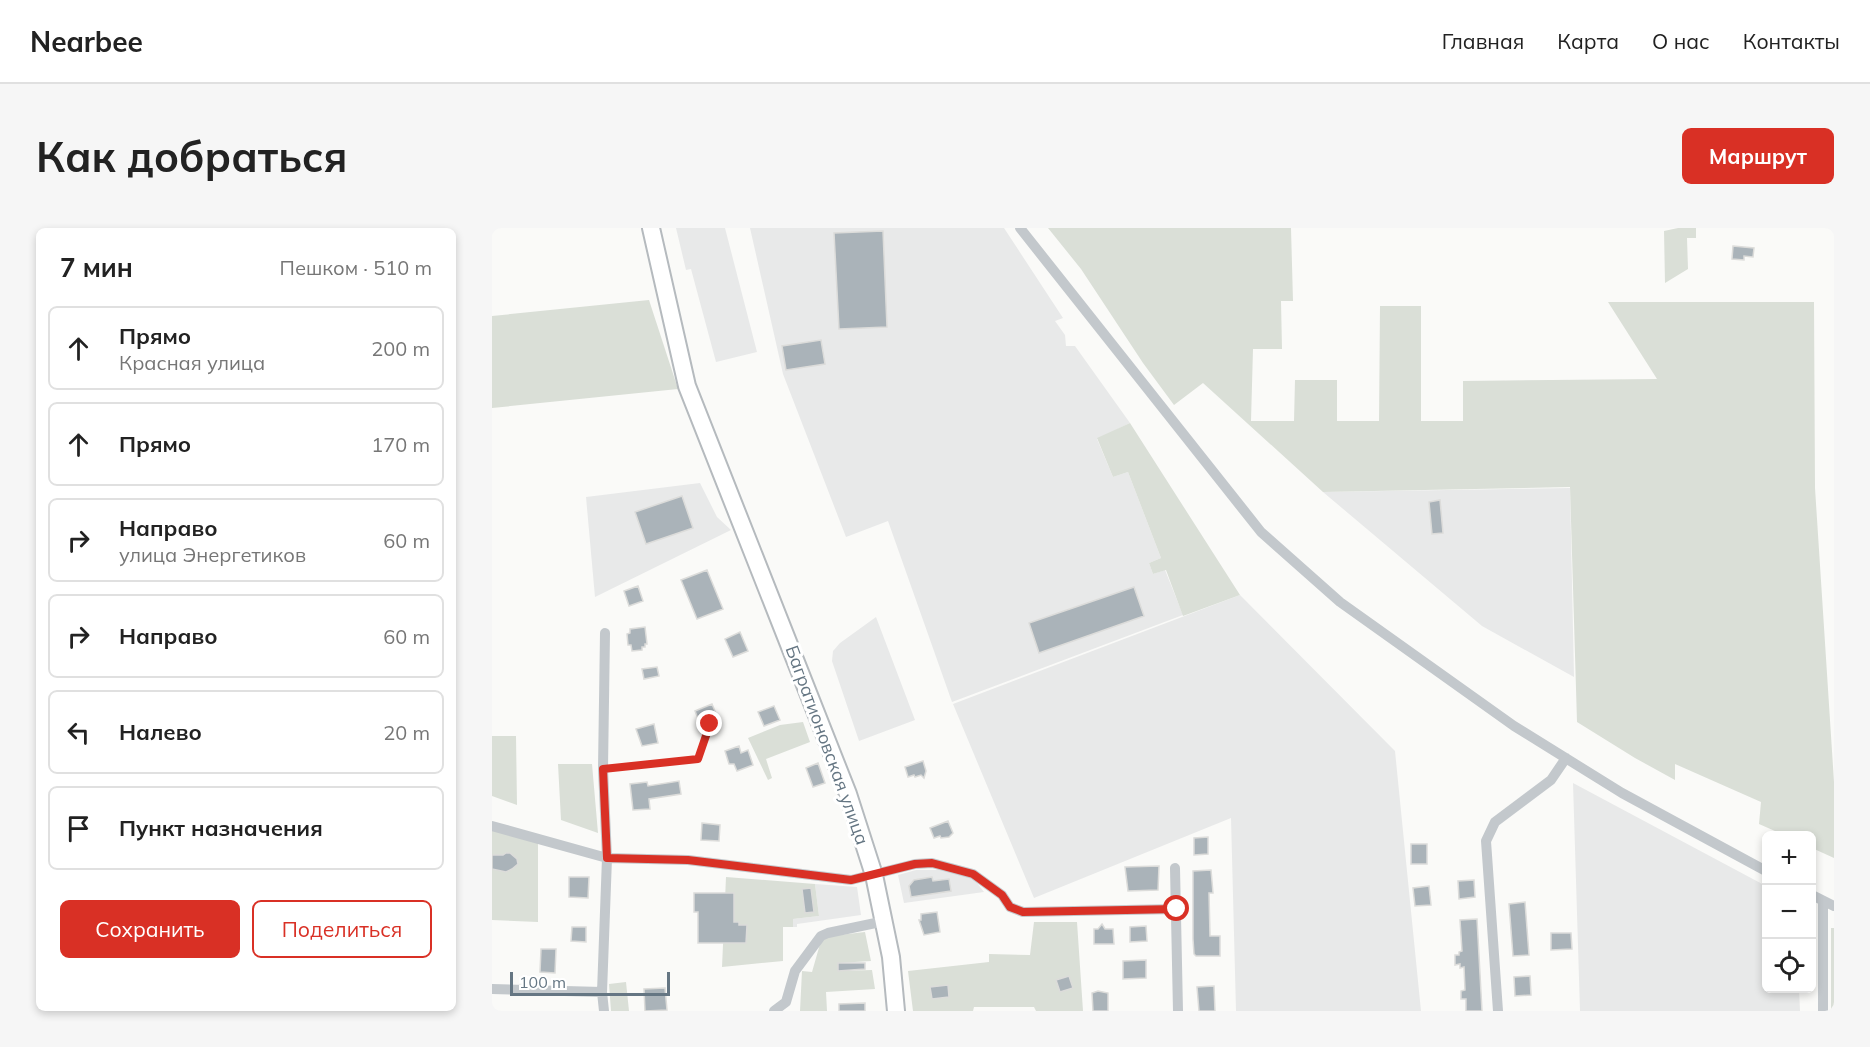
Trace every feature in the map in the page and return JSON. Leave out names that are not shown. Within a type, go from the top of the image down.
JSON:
[{"type":"main road","name":"Багратионовская улица","points":[[651,228],[687,386],[848,794],[874,876],[891,957],[896,1011]]},
{"type":"street","points":[[1020,228],[1261,532],[1340,603],[1514,726],[1622,794],[1762,868]]},
{"type":"street","points":[[604,1011],[602,992],[607,858],[603,769],[605,633]]},
{"type":"street","points":[[1498,1011],[1486,841],[1495,822],[1551,780],[1566,758]]},
{"type":"street","points":[[492,826],[607,858],[688,860],[851,880],[915,864],[932,863],[973,874],[1002,895],[1010,907],[1023,912],[1177,909]]},
{"type":"street","points":[[1175,868],[1178,1011]]},
{"type":"street","points":[[1816,898],[1834,906]]},
{"type":"street","points":[[1823,902],[1823,1011]]},
{"type":"street","points":[[774,1011],[786,1002],[795,970],[821,936],[885,921]]},
{"type":"street","points":[[492,989],[602,992]]},
{"type":"lane","points":[[603,769],[698,759],[710,724]]},
{"type":"shaded area","points":[[676,228],[725,228],[757,352],[716,362],[691,269],[686,270]]},
{"type":"shaded area","points":[[750,228],[1004,228],[1063,318],[1055,321],[1065,335],[1066,346],[1075,346],[1130,423],[1097,439],[1113,477],[1128,472],[1161,558],[1149,563],[1153,574],[1165,570],[1183,615],[952,702],[888,521],[846,537],[783,374]]},
{"type":"shaded area","points":[[1048,228],[1291,228],[1293,301],[1281,301],[1282,349],[1253,349],[1251,421],[1294,421],[1295,380],[1337,380],[1337,421],[1379,421],[1380,306],[1421,306],[1421,421],[1463,421],[1463,381],[1657,379],[1608,302],[1814,302],[1815,488],[1834,782],[1834,858],[1816,850],[1816,831],[1775,831],[1759,824],[1761,802],[1675,764],[1675,780],[1577,722],[1570,487],[1323,492],[1203,383],[1174,405],[1143,363],[1081,269]]},
{"type":"shaded area","points":[[1696,228],[1696,238],[1687,238],[1688,269],[1665,283],[1664,231]]},
{"type":"shaded area","points":[[649,300],[678,389],[492,408],[492,316]]},
{"type":"shaded area","points":[[1130,423],[1240,595],[1183,616],[1166,570],[1153,574],[1149,563],[1161,558],[1128,472],[1113,477],[1097,438]]},
{"type":"shaded area","points":[[700,483],[717,517],[731,530],[595,597],[586,497]]},
{"type":"shaded area","points":[[1570,488],[1574,677],[1482,626],[1323,492]]},
{"type":"shaded area","points":[[1240,595],[1395,751],[1421,1011],[1236,1011],[1231,818],[1034,898],[953,704]]},
{"type":"shaded area","points":[[876,617],[915,720],[859,741],[832,661],[833,651],[840,643]]},
{"type":"shaded area","points":[[803,722],[810,742],[766,759],[772,778],[768,780],[748,738],[780,725]]},
{"type":"shaded area","points":[[492,736],[516,736],[517,805],[492,796]]},
{"type":"shaded area","points":[[558,764],[592,764],[598,833],[561,820]]},
{"type":"shaded area","points":[[1573,783],[1762,884],[1762,993],[1799,993],[1800,1011],[1580,1011]]},
{"type":"shaded area","points":[[492,830],[538,843],[538,922],[492,920]]},
{"type":"shaded area","points":[[916,870],[939,870],[974,879],[984,892],[904,903],[898,875]]},
{"type":"shaded area","points":[[726,877],[815,884],[819,916],[793,919],[793,927],[783,927],[783,961],[722,967]]},
{"type":"shaded area","points":[[815,884],[857,887],[861,915],[797,924],[797,927],[793,927],[793,919],[819,916]]},
{"type":"shaded area","points":[[1034,922],[1077,922],[1083,1011],[1036,1011],[1034,1007],[974,1007],[973,1011],[913,1011],[908,971],[989,962],[989,954],[1030,955]]},
{"type":"shaded area","points":[[1831,928],[1834,928],[1834,1011],[1831,1011]]},
{"type":"shaded area","points":[[865,932],[871,961],[839,963],[838,971],[872,970],[875,989],[826,992],[827,1011],[800,1011],[802,971],[812,972],[822,937]]},
{"type":"shaded area","points":[[626,982],[629,1011],[611,1011],[609,984]]},
{"type":"building","points":[[883,231],[887,327],[839,329],[834,233]]},
{"type":"building","points":[[1733,246],[1754,248],[1753,257],[1744,256],[1744,260],[1732,259]]},
{"type":"building","points":[[821,340],[825,364],[786,370],[782,346]]},
{"type":"building","points":[[682,496],[693,528],[646,544],[635,512]]},
{"type":"building","points":[[1440,500],[1443,533],[1432,534],[1429,502]]},
{"type":"building","points":[[707,570],[723,609],[697,619],[681,580]]},
{"type":"building","points":[[638,586],[643,601],[629,606],[624,591]]},
{"type":"building","points":[[1134,587],[1144,616],[1039,653],[1029,623]]},
{"type":"building","points":[[645,627],[647,644],[642,647],[642,650],[632,651],[631,645],[628,645],[627,634],[630,633],[630,629]]},
{"type":"building","points":[[740,632],[748,651],[733,657],[725,639]]},
{"type":"building","points":[[657,667],[659,676],[644,679],[642,669]]},
{"type":"building","points":[[712,704],[717,716],[715,720],[711,718],[705,720],[705,718],[699,721],[695,711]]},
{"type":"building","points":[[774,706],[780,720],[764,726],[758,712]]},
{"type":"building","points":[[654,724],[658,743],[642,746],[636,729]]},
{"type":"building","points":[[739,746],[741,753],[748,750],[753,765],[737,771],[734,764],[729,764],[725,751]]},
{"type":"building","points":[[923,761],[926,771],[924,778],[921,775],[908,777],[905,767]]},
{"type":"building","points":[[818,763],[825,783],[813,787],[806,768]]},
{"type":"building","points":[[679,781],[681,794],[649,799],[650,809],[633,810],[630,784],[647,782],[648,786]]},
{"type":"building","points":[[948,821],[953,833],[949,837],[934,838],[930,828]]},
{"type":"building","points":[[702,823],[720,825],[719,841],[701,840]]},
{"type":"building","points":[[1208,837],[1208,854],[1194,855],[1194,838]]},
{"type":"building","points":[[1411,844],[1427,844],[1427,864],[1411,864]]},
{"type":"building","points":[[510,853],[517,859],[518,864],[506,872],[492,869],[492,855]]},
{"type":"building","points":[[1159,866],[1158,890],[1128,891],[1125,867]]},
{"type":"building","points":[[1211,870],[1213,893],[1209,893],[1210,936],[1220,936],[1220,956],[1196,956],[1193,939],[1193,871]]},
{"type":"building","points":[[569,877],[589,877],[588,898],[569,897]]},
{"type":"building","points":[[932,877],[933,881],[949,879],[951,891],[911,897],[909,886],[914,880]]},
{"type":"building","points":[[1474,880],[1475,897],[1459,899],[1458,881]]},
{"type":"building","points":[[1429,886],[1431,905],[1415,906],[1413,888]]},
{"type":"building","points":[[811,888],[814,912],[805,913],[802,889]]},
{"type":"building","points":[[694,893],[734,893],[734,922],[747,925],[746,943],[698,943],[698,912],[694,912]]},
{"type":"building","points":[[1525,902],[1529,955],[1513,956],[1509,904]]},
{"type":"building","points":[[937,912],[940,932],[924,935],[919,920],[921,920],[921,914]]},
{"type":"building","points":[[1477,919],[1482,1011],[1466,1011],[1466,999],[1461,999],[1461,991],[1465,990],[1464,967],[1460,968],[1460,964],[1455,965],[1455,955],[1459,955],[1462,951],[1460,920]]},
{"type":"building","points":[[1102,924],[1105,929],[1113,929],[1114,944],[1094,944],[1094,929],[1098,929]]},
{"type":"building","points":[[1146,926],[1147,941],[1130,942],[1130,927]]},
{"type":"building","points":[[572,927],[586,927],[586,942],[571,941]]},
{"type":"building","points":[[1551,933],[1571,933],[1572,949],[1551,950]]},
{"type":"building","points":[[541,949],[556,949],[555,973],[540,972]]},
{"type":"building","points":[[1146,960],[1146,978],[1123,979],[1123,961]]},
{"type":"building","points":[[838,963],[865,963],[865,969],[838,971]]},
{"type":"building","points":[[1069,976],[1073,988],[1060,992],[1056,980]]},
{"type":"building","points":[[1530,976],[1531,995],[1515,996],[1514,977]]},
{"type":"building","points":[[948,985],[949,997],[932,999],[930,987]]},
{"type":"building","points":[[1214,986],[1215,1011],[1199,1011],[1197,987]]},
{"type":"building","points":[[665,988],[667,1010],[645,1011],[644,989]]},
{"type":"building","points":[[1098,991],[1108,993],[1108,1011],[1093,1011],[1092,993]]},
{"type":"building","points":[[865,1003],[865,1011],[839,1011],[839,1004]]},
{"type":"route","points":[[710,724],[698,759],[603,769],[607,858],[688,860],[851,880],[915,864],[932,863],[973,874],[1002,895],[1010,907],[1023,912],[1177,909]]}]
